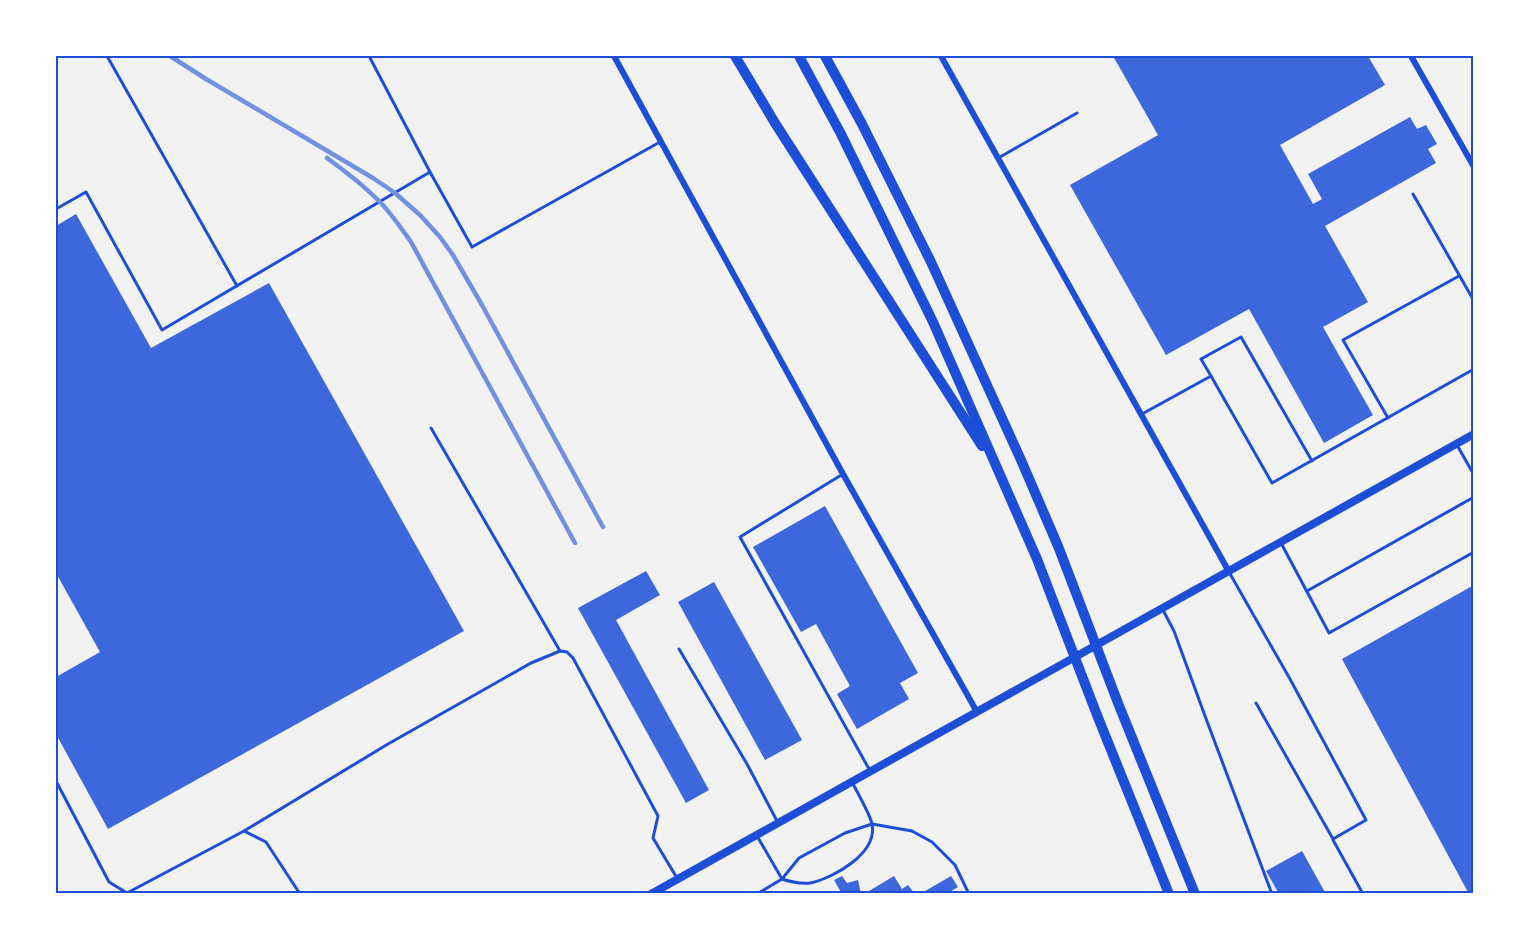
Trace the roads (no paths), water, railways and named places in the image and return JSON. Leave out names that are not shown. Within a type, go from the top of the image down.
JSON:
[{"type":"highway","points":[[735,56],[775,123],[1001,477]]},
{"type":"highway","points":[[798,56],[841,134],[933,322],[1037,559],[1169,894]]},
{"type":"highway","points":[[825,56],[862,124],[957,318],[1049,524],[1195,894]]},
{"type":"street","points":[[614,56],[843,474],[977,711]]},
{"type":"street","points":[[940,56],[1228,570]]},
{"type":"street","points":[[1411,56],[1473,167]]},
{"type":"street","points":[[651,894],[1161,607],[1456,443],[1472,437]]},
{"type":"lane","points":[[107,56],[237,286]]},
{"type":"lane","points":[[369,56],[472,247],[661,141]]},
{"type":"lane","points":[[998,158],[1077,113]]},
{"type":"lane","points":[[56,209],[86,192],[162,330],[430,172]]},
{"type":"lane","points":[[1413,194],[1473,301]]},
{"type":"lane","points":[[1388,418],[1343,340],[1459,276]]},
{"type":"lane","points":[[1312,460],[1241,337],[1201,359],[1272,483],[1473,369]]},
{"type":"lane","points":[[1140,415],[1211,376]]},
{"type":"lane","points":[[431,428],[560,651]]},
{"type":"lane","points":[[1456,443],[1473,475]]},
{"type":"lane","points":[[843,474],[740,537],[870,771]]},
{"type":"lane","points":[[1306,591],[1473,497]]},
{"type":"lane","points":[[1280,542],[1329,633],[1473,552]]},
{"type":"lane","points":[[1228,570],[1366,820],[1333,839]]},
{"type":"lane","points":[[1161,607],[1174,631],[1272,894]]},
{"type":"lane","points":[[679,649],[747,764],[778,822]]},
{"type":"lane","points":[[56,782],[109,882],[128,893],[244,831],[388,744],[531,663],[560,651],[567,652],[573,658],[658,816],[652,838],[678,879]]},
{"type":"lane","points":[[1256,704],[1363,894]]},
{"type":"lane","points":[[756,834],[782,879],[796,883],[810,883],[852,864],[872,840],[872,824],[852,782]]},
{"type":"lane","points":[[757,894],[782,879],[799,858],[845,833],[872,824],[912,831],[932,842],[955,865],[969,894]]},
{"type":"lane","points":[[244,831],[266,842],[300,894]]},
{"type":"railway","points":[[170,56],[373,178],[395,193],[420,215],[453,255],[603,527]]},
{"type":"railway","points":[[327,158],[379,201],[411,242],[575,543]]}]
